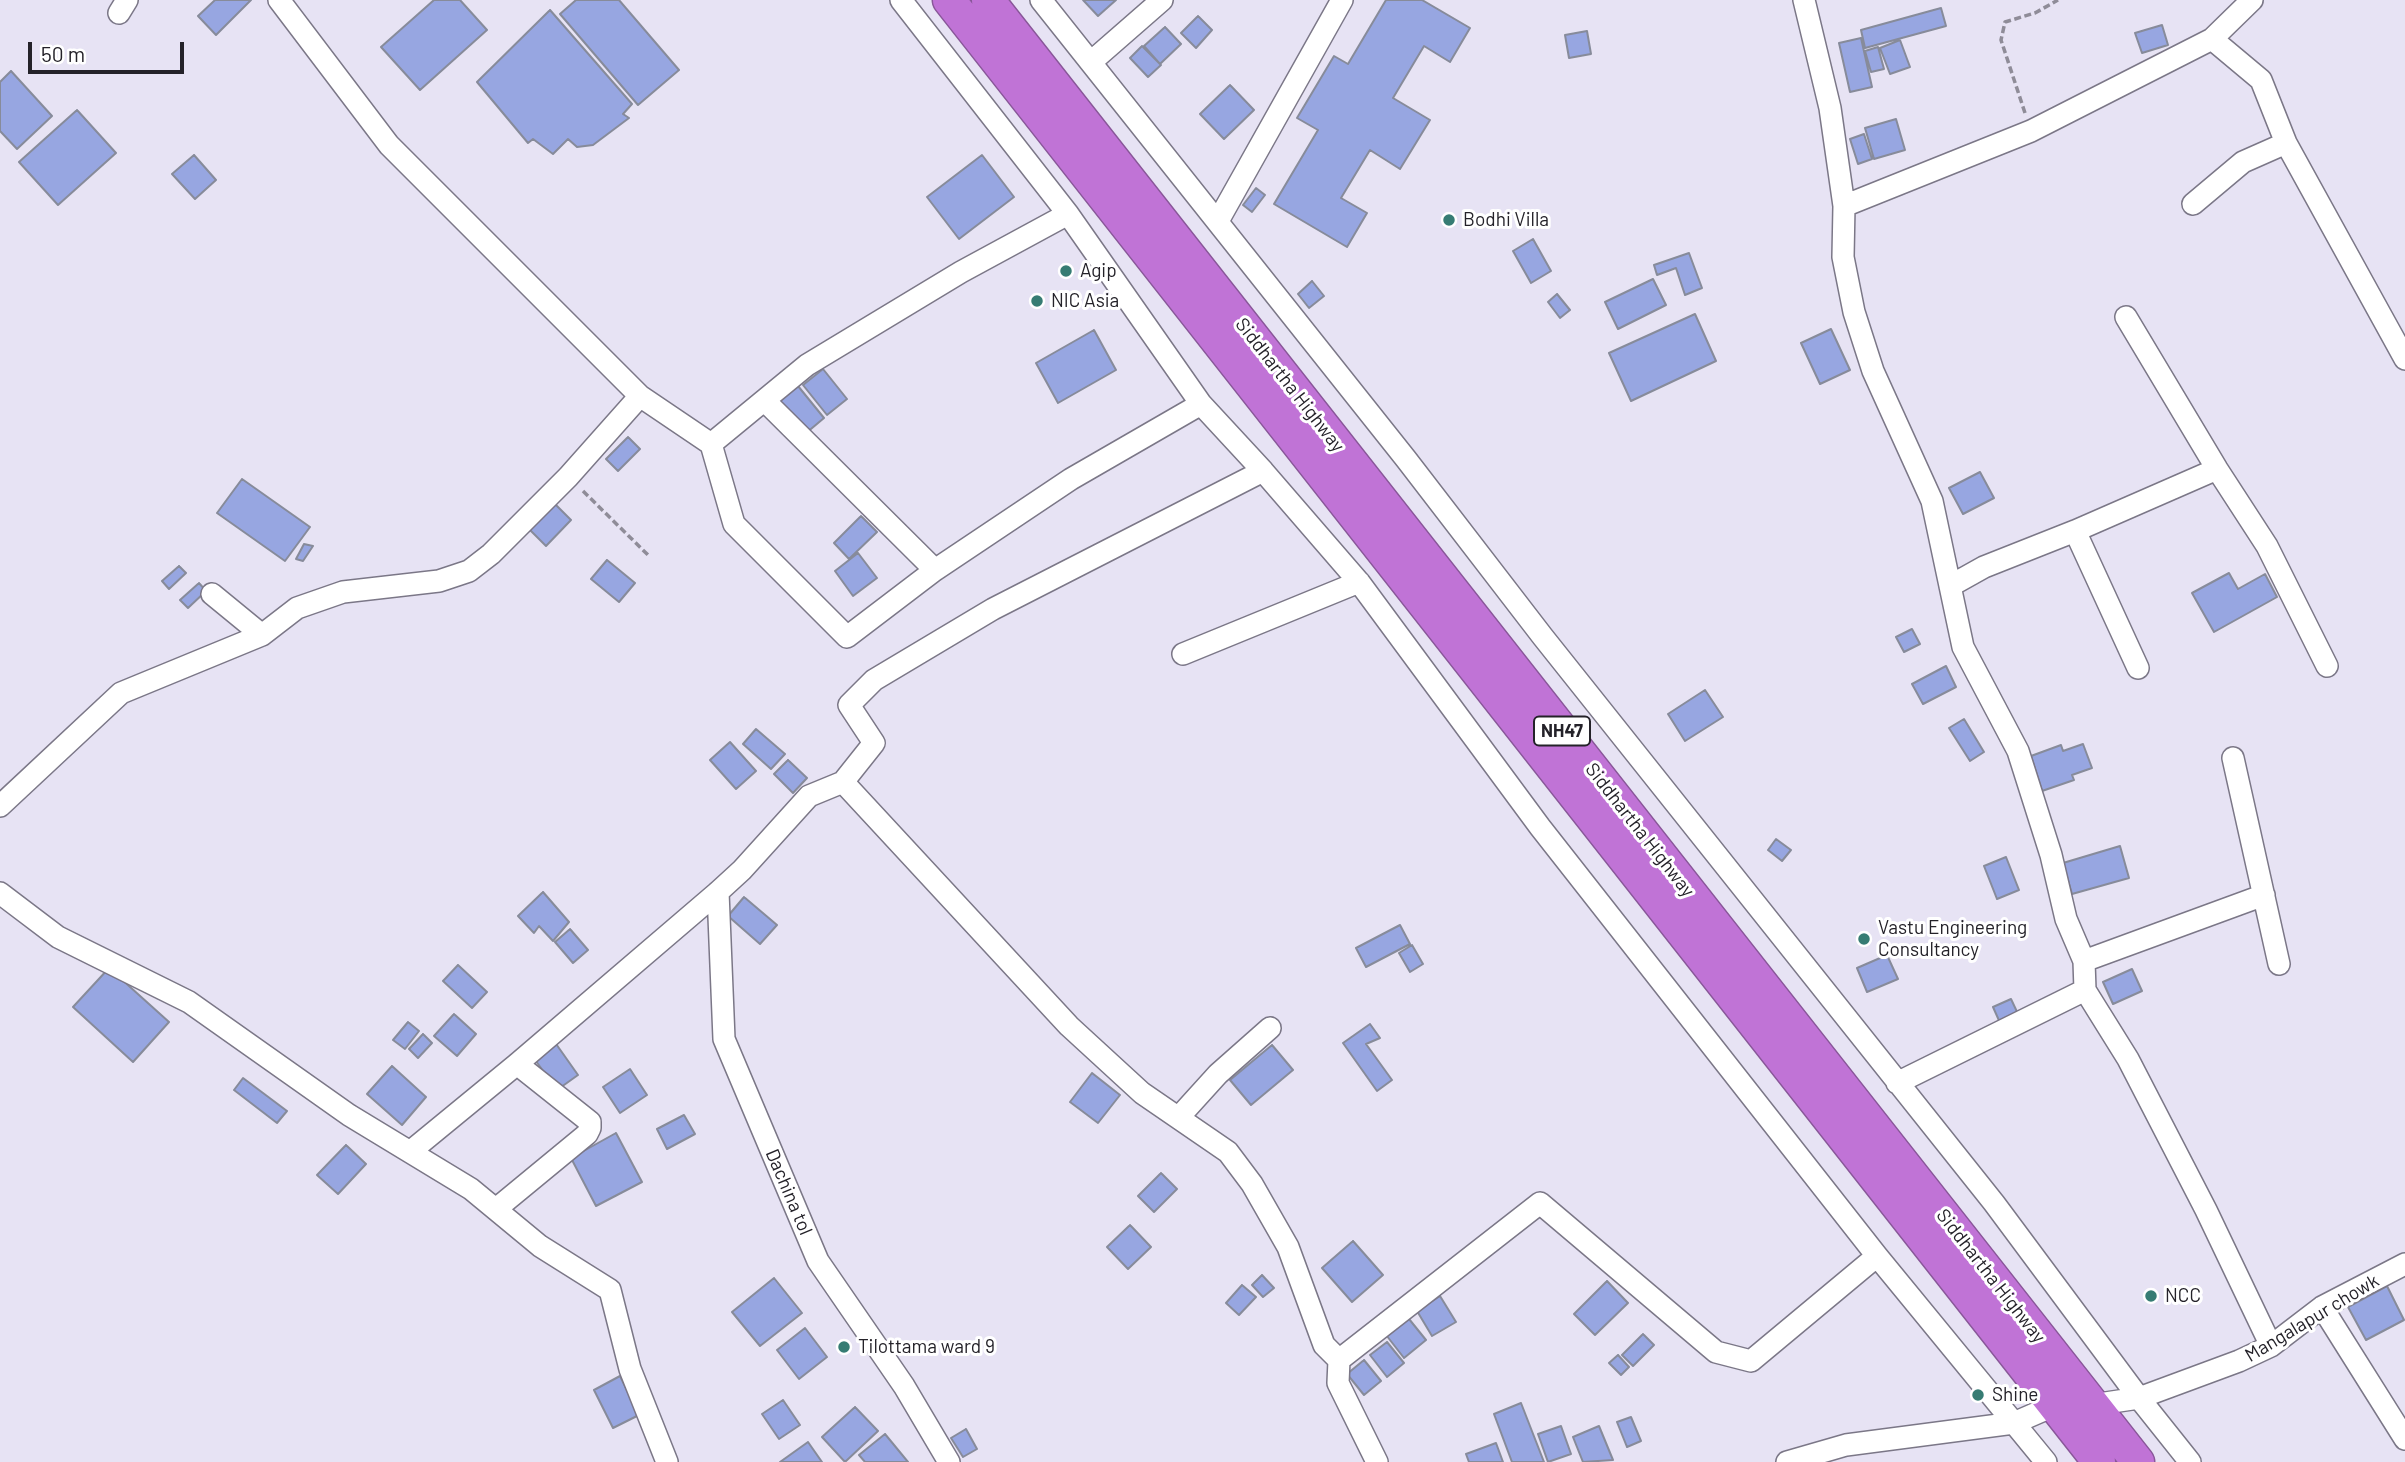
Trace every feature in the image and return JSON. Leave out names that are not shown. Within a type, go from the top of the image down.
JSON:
[{"type":"highway","name":"Siddhartha Highway","points":[[949,0],[2099,1462]]},
{"type":"highway","name":"Siddhartha Highway","points":[[988,0],[2138,1462]]},
{"type":"street","points":[[279,0],[389,145],[640,396],[711,444],[734,524],[847,637],[935,570],[1071,479],[1201,404]]},
{"type":"street","points":[[901,0],[1068,214],[1201,404],[1359,582],[1540,827],[1877,1256],[2046,1462]]},
{"type":"street","points":[[1041,0],[1994,1203],[2138,1398],[2190,1462]]},
{"type":"street","points":[[1091,62],[1162,0]]},
{"type":"street","points":[[1217,221],[1342,0]]},
{"type":"street","points":[[1804,0],[1830,108],[1844,206],[1843,257],[1854,312],[1873,371],[1932,500],[1963,647],[2018,751],[2051,855],[2066,919],[2084,961],[2085,990],[2128,1059],[2206,1210],[2271,1346]]},
{"type":"street","points":[[1844,206],[2031,131],[2212,39],[2252,0]]},
{"type":"street","points":[[2212,39],[2261,80],[2286,143],[2405,359]]},
{"type":"street","points":[[2193,204],[2243,162],[2286,143]]},
{"type":"street","points":[[711,444],[807,365],[961,272],[1068,214]]},
{"type":"street","points":[[2126,317],[2217,469],[2267,546],[2327,666]]},
{"type":"street","points":[[0,806],[121,693],[262,635],[297,608],[343,592],[439,581],[469,571],[498,547],[568,477],[640,396]]},
{"type":"street","points":[[765,401],[935,570]]},
{"type":"street","points":[[1950,586],[1984,567],[2076,531],[2217,469]]},
{"type":"street","points":[[411,1151],[517,1064],[742,870],[809,796],[843,782],[874,743],[849,705],[874,680],[993,609],[1263,471]]},
{"type":"street","points":[[2076,531],[2138,668]]},
{"type":"street","points":[[1183,654],[1359,582]]},
{"type":"street","points":[[212,594],[262,635]]},
{"type":"street","points":[[2233,758],[2279,964]]},
{"type":"street","points":[[843,782],[1069,1026],[1142,1093],[1228,1152],[1252,1184],[1288,1247],[1324,1345],[1339,1360],[1338,1383],[1377,1462]]},
{"type":"street","name":"Dachina tol","points":[[718,891],[724,1039],[818,1261],[904,1386],[949,1462]]},
{"type":"street","points":[[1,895],[58,937],[190,1002],[349,1115],[471,1189],[541,1246],[610,1290],[630,1369],[667,1462]]},
{"type":"street","points":[[2084,961],[2264,895]]},
{"type":"street","points":[[1897,1083],[2085,990]]},
{"type":"street","points":[[1179,1117],[1218,1074],[1270,1028]]},
{"type":"street","points":[[496,1209],[587,1134],[590,1128],[590,1122],[517,1064]]},
{"type":"street","points":[[1339,1360],[1540,1203],[1716,1352],[1751,1361],[1877,1256]]},
{"type":"street","name":"Mangalapur chowk","points":[[2053,1406],[2092,1405],[2138,1398],[2239,1361],[2271,1346],[2322,1307],[2405,1264]]},
{"type":"street","points":[[2322,1307],[2405,1439]]},
{"type":"street","points":[[1787,1462],[1846,1445],[2014,1423],[2053,1406]]},
{"type":"path","points":[[2031,131],[2001,40],[2005,22],[2035,13],[2059,0]]},
{"type":"path","points":[[568,477],[649,556]]},
{"type":"building","points":[[215,0],[251,0],[216,35],[198,16]]},
{"type":"building","points":[[434,0],[460,0],[487,30],[420,90],[381,47]]},
{"type":"building","points":[[576,0],[619,0],[679,70],[638,105],[560,14]]},
{"type":"building","points":[[1083,0],[1116,0],[1098,16]]},
{"type":"building","points":[[1386,0],[1422,0],[1470,28],[1450,62],[1424,46],[1393,98],[1430,120],[1400,169],[1370,150],[1341,198],[1367,213],[1347,247],[1274,204],[1318,130],[1297,118],[1334,56],[1348,64]]},
{"type":"building","points":[[1941,8],[1946,26],[1865,48],[1861,30]]},
{"type":"building","points":[[550,10],[632,104],[623,114],[629,118],[593,145],[577,147],[568,139],[553,154],[533,139],[528,143],[477,82]]},
{"type":"building","points":[[1198,16],[1212,30],[1196,48],[1181,33]]},
{"type":"building","points":[[2162,25],[2168,45],[2142,53],[2135,33]]},
{"type":"building","points":[[1165,27],[1181,44],[1160,64],[1144,46]]},
{"type":"building","points":[[1587,31],[1591,54],[1569,58],[1565,35]]},
{"type":"building","points":[[1861,38],[1872,87],[1850,92],[1839,43]]},
{"type":"building","points":[[1900,40],[1910,67],[1890,74],[1880,48]]},
{"type":"building","points":[[1142,46],[1161,65],[1148,77],[1130,58]]},
{"type":"building","points":[[1878,47],[1884,69],[1871,72],[1865,51]]},
{"type":"building","points":[[11,71],[52,116],[17,149],[0,131],[0,82]]},
{"type":"building","points":[[1230,85],[1254,110],[1224,139],[1200,114]]},
{"type":"building","points":[[77,110],[116,153],[58,205],[19,162]]},
{"type":"building","points":[[1896,119],[1905,150],[1874,159],[1865,128]]},
{"type":"building","points":[[1864,134],[1872,159],[1858,164],[1850,139]]},
{"type":"building","points":[[194,155],[216,180],[195,199],[172,174]]},
{"type":"building","points":[[982,155],[1014,197],[959,239],[927,197]]},
{"type":"building","points":[[1256,188],[1265,195],[1252,212],[1243,205]]},
{"type":"building","points":[[1533,239],[1551,271],[1531,283],[1513,251]]},
{"type":"building","points":[[1689,253],[1702,288],[1685,295],[1676,268],[1657,275],[1654,265]]},
{"type":"building","points":[[1653,279],[1666,305],[1618,329],[1605,302]]},
{"type":"building","points":[[1312,281],[1324,296],[1309,308],[1298,294]]},
{"type":"building","points":[[1557,294],[1570,310],[1560,318],[1548,302]]},
{"type":"building","points":[[1695,314],[1716,361],[1631,401],[1609,353]]},
{"type":"building","points":[[1831,329],[1850,370],[1820,384],[1801,343]]},
{"type":"building","points":[[1094,330],[1116,370],[1058,403],[1036,363]]},
{"type":"building","points":[[823,369],[847,399],[827,415],[803,385]]},
{"type":"building","points":[[798,386],[824,418],[805,434],[778,401]]},
{"type":"building","points":[[628,437],[640,449],[618,471],[606,459]]},
{"type":"building","points":[[1980,472],[1994,498],[1963,514],[1949,488]]},
{"type":"building","points":[[242,479],[310,527],[285,561],[217,513]]},
{"type":"building","points":[[554,503],[571,520],[546,546],[529,529]]},
{"type":"building","points":[[861,516],[877,532],[849,559],[834,543]]},
{"type":"building","points":[[304,544],[313,546],[303,561],[296,559]]},
{"type":"building","points":[[858,553],[877,578],[853,596],[835,571]]},
{"type":"building","points":[[607,560],[635,583],[619,602],[591,579]]},
{"type":"building","points":[[179,566],[186,573],[169,589],[162,581]]},
{"type":"building","points":[[2229,573],[2238,589],[2265,574],[2277,597],[2214,632],[2192,593]]},
{"type":"building","points":[[199,583],[206,591],[188,608],[180,600]]},
{"type":"building","points":[[1912,629],[1920,644],[1904,652],[1896,637]]},
{"type":"building","points":[[1946,666],[1956,687],[1923,704],[1912,684]]},
{"type":"building","points":[[1705,690],[1723,717],[1685,741],[1668,714]]},
{"type":"building","points":[[1964,719],[1984,752],[1970,761],[1949,728]]},
{"type":"building","points":[[756,729],[785,754],[771,769],[743,744]]},
{"type":"building","points":[[730,742],[756,771],[736,789],[710,760]]},
{"type":"building","points":[[2083,744],[2092,768],[2072,775],[2074,780],[2042,791],[2031,756],[2061,745],[2063,751]]},
{"type":"building","points":[[788,760],[807,778],[793,793],[774,774]]},
{"type":"building","points":[[1776,839],[1791,850],[1782,861],[1768,850]]},
{"type":"building","points":[[2120,846],[2129,878],[2072,894],[2063,863]]},
{"type":"building","points":[[2006,857],[2019,890],[1997,899],[1984,866]]},
{"type":"building","points":[[543,892],[569,922],[553,941],[539,926],[534,933],[518,916]]},
{"type":"building","points":[[744,897],[777,925],[760,944],[728,916]]},
{"type":"building","points":[[1400,925],[1410,944],[1366,967],[1356,948]]},
{"type":"building","points":[[570,929],[588,950],[573,963],[555,942]]},
{"type":"building","points":[[1412,945],[1423,964],[1410,972],[1399,953]]},
{"type":"building","points":[[1887,955],[1898,979],[1867,992],[1857,968]]},
{"type":"building","points":[[458,965],[487,992],[472,1008],[443,981]]},
{"type":"building","points":[[109,968],[169,1022],[133,1062],[73,1007]]},
{"type":"building","points":[[2132,969],[2142,991],[2113,1004],[2103,982]]},
{"type":"building","points":[[2011,999],[2019,1016],[2001,1025],[1993,1007]]},
{"type":"building","points":[[454,1014],[476,1034],[457,1056],[434,1036]]},
{"type":"building","points":[[408,1022],[419,1031],[405,1049],[393,1040]]},
{"type":"building","points":[[1370,1024],[1380,1038],[1366,1044],[1392,1080],[1377,1091],[1343,1043]]},
{"type":"building","points":[[423,1034],[432,1043],[418,1058],[409,1049]]},
{"type":"building","points":[[554,1041],[578,1075],[557,1090],[533,1057]]},
{"type":"building","points":[[1272,1045],[1293,1070],[1251,1105],[1230,1080]]},
{"type":"building","points":[[392,1066],[426,1097],[402,1125],[367,1094]]},
{"type":"building","points":[[630,1069],[647,1095],[620,1113],[603,1087]]},
{"type":"building","points":[[1092,1073],[1120,1095],[1098,1123],[1070,1102]]},
{"type":"building","points":[[243,1078],[287,1111],[277,1123],[234,1090]]},
{"type":"building","points":[[684,1115],[695,1134],[667,1149],[657,1129]]},
{"type":"building","points":[[616,1133],[642,1182],[596,1206],[571,1158]]},
{"type":"building","points":[[346,1145],[366,1164],[338,1194],[317,1175]]},
{"type":"building","points":[[1161,1173],[1177,1189],[1154,1212],[1138,1196]]},
{"type":"building","points":[[1130,1225],[1151,1247],[1128,1269],[1107,1247]]},
{"type":"building","points":[[1353,1241],[1383,1275],[1352,1302],[1322,1268]]},
{"type":"building","points":[[1262,1275],[1274,1288],[1263,1297],[1252,1285]]},
{"type":"building","points":[[774,1278],[802,1313],[760,1346],[732,1312]]},
{"type":"building","points":[[1607,1281],[1628,1303],[1595,1335],[1574,1314]]},
{"type":"building","points":[[1242,1285],[1256,1297],[1239,1315],[1226,1303]]},
{"type":"building","points":[[2387,1286],[2404,1320],[2366,1340],[2348,1307]]},
{"type":"building","points":[[1440,1296],[1456,1322],[1432,1336],[1417,1311]]},
{"type":"building","points":[[1405,1314],[1426,1340],[1404,1358],[1383,1331]]},
{"type":"building","points":[[805,1328],[827,1357],[799,1379],[777,1350]]},
{"type":"building","points":[[1643,1334],[1654,1345],[1633,1366],[1622,1355]]},
{"type":"building","points":[[1387,1342],[1404,1363],[1387,1377],[1370,1355]]},
{"type":"building","points":[[1618,1355],[1629,1367],[1621,1375],[1609,1363]]},
{"type":"building","points":[[1364,1360],[1381,1381],[1364,1395],[1347,1374]]},
{"type":"building","points":[[620,1376],[639,1415],[613,1428],[594,1390]]},
{"type":"building","points":[[783,1400],[800,1425],[779,1439],[762,1414]]},
{"type":"building","points":[[1521,1403],[1544,1462],[1512,1462],[1494,1414]]},
{"type":"building","points":[[855,1407],[878,1431],[845,1462],[822,1437]]},
{"type":"building","points":[[1631,1417],[1641,1441],[1627,1447],[1617,1422]]},
{"type":"building","points":[[1561,1426],[1571,1454],[1548,1462],[1538,1434]]},
{"type":"building","points":[[1599,1426],[1613,1460],[1583,1462],[1573,1437]]},
{"type":"building","points":[[966,1429],[977,1449],[963,1457],[951,1438]]},
{"type":"building","points":[[885,1434],[908,1462],[865,1462],[859,1455]]},
{"type":"building","points":[[808,1442],[822,1462],[780,1462]]},
{"type":"building","points":[[1496,1443],[1503,1462],[1469,1462],[1466,1454]]},
{"type":"place","name":"Bodhi Villa","points":[[1449,220]]},
{"type":"place","name":"Agip","points":[[1066,271]]},
{"type":"place","name":"NIC Asia","points":[[1037,301]]},
{"type":"place","name":"Vastu Engineering Consultancy","points":[[1864,939]]},
{"type":"place","name":"NCC","points":[[2151,1296]]},
{"type":"place","name":"Tilottama ward 9","points":[[844,1347]]},
{"type":"place","name":"Shine","points":[[1978,1395]]}]
